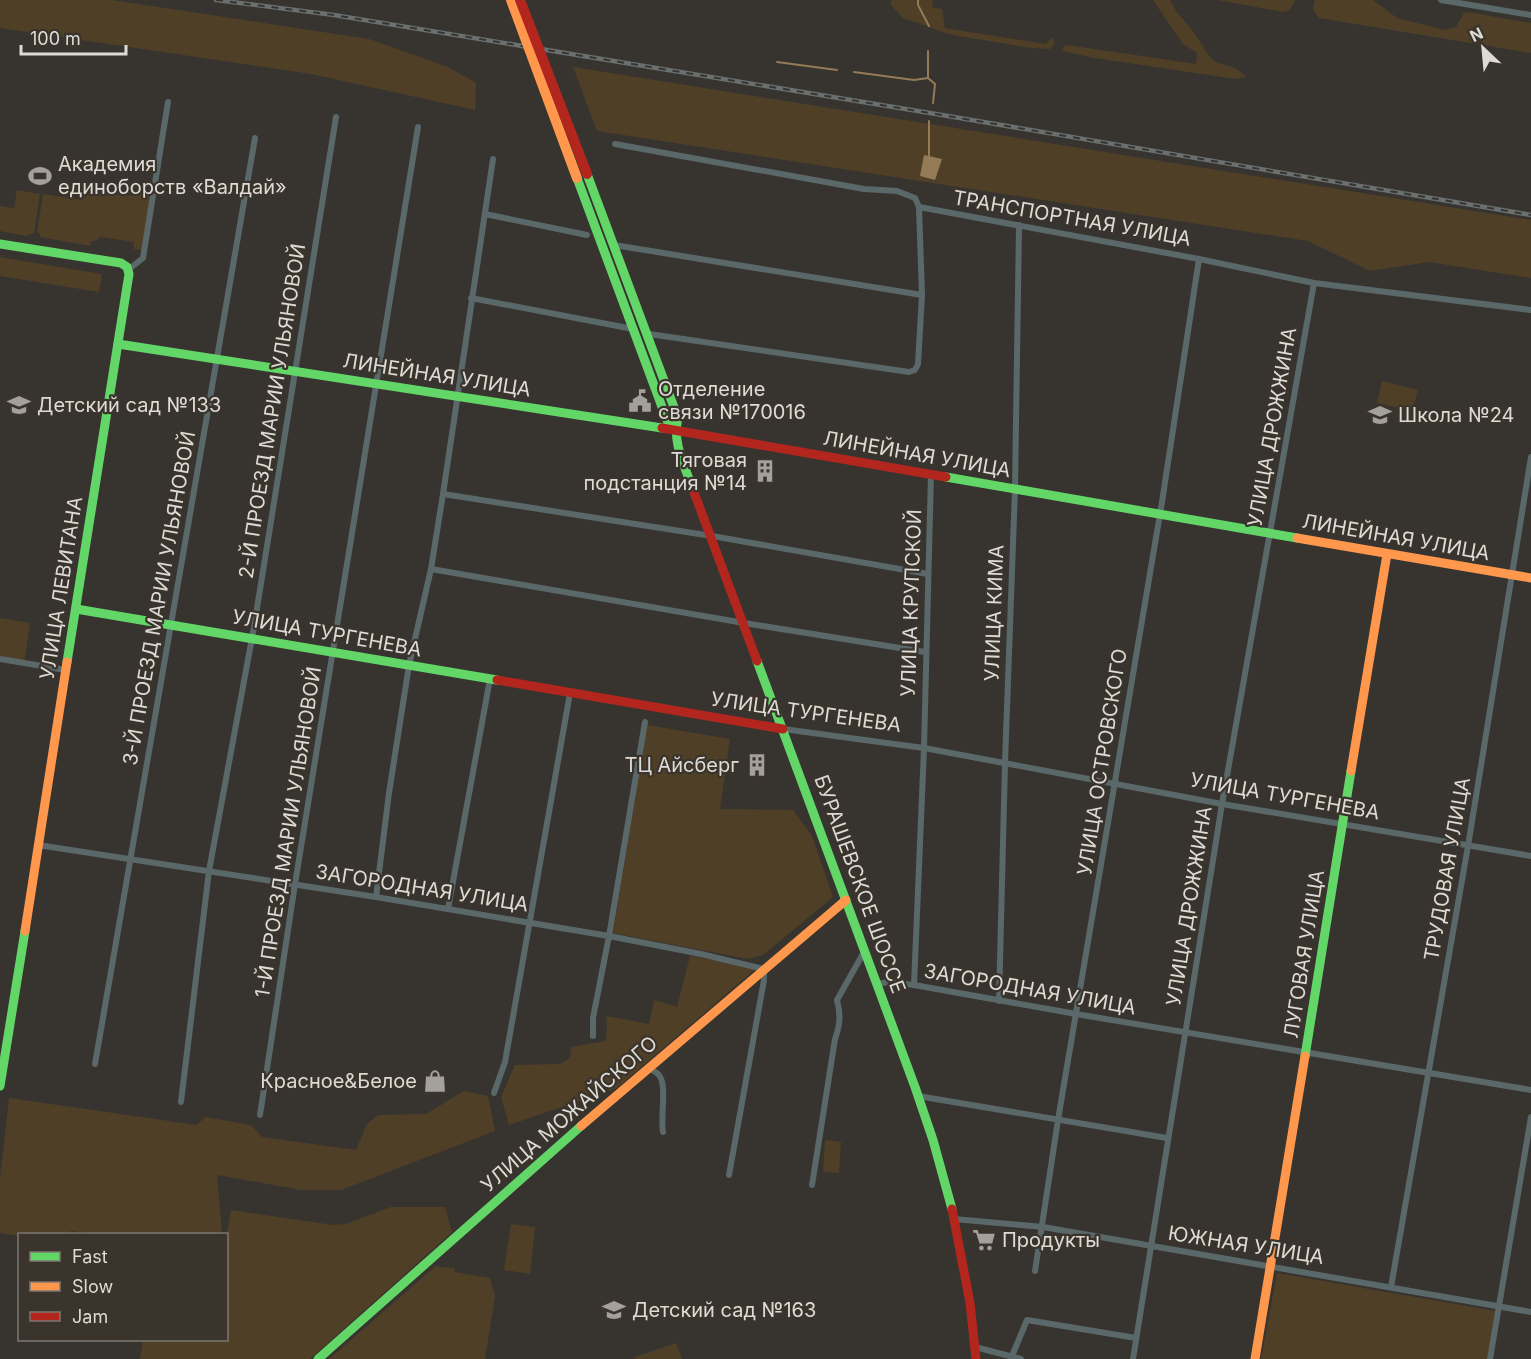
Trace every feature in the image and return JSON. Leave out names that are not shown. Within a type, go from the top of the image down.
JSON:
[{"type":"main road","points":[[511,0],[582,176]]},
{"type":"main road","points":[[520,0],[582,176]]},
{"type":"main road","name":"БУРАШЕВСКОЕ ШОССЕ","points":[[582,176],[614,245],[678,418],[675,430],[676,442],[865,951],[945,1177],[969,1295],[976,1359]]},
{"type":"main road","name":"БУРАШЕВСКОЕ ШОССЕ","points":[[582,176],[632,326],[668,423],[675,430]]},
{"type":"main road","points":[[0,244],[121,263],[128,270]]},
{"type":"main road","name":"УЛИЦА ЛЕВИТАНА","points":[[0,1086],[128,270]]},
{"type":"main road","name":"ЛИНЕЙНАЯ УЛИЦА","points":[[118,344],[675,430],[1531,578]]},
{"type":"main road","name":"ЛУГОВАЯ УЛИЦА","points":[[1255,1359],[1387,554]]},
{"type":"main road","name":"УЛИЦА ТУРГЕНЕВА","points":[[76,609],[783,729]]},
{"type":"main road","name":"УЛИЦА МОЖАЙСКОГО","points":[[318,1359],[548,1155],[654,1072],[764,969],[846,900]]},
{"type":"street","points":[[1440,0],[1531,15]]},
{"type":"street","name":"УЛИЦА ЛЕВИТАНА","points":[[128,270],[143,258],[168,102]]},
{"type":"street","name":"2-Й ПРОЕЗД МАРИИ УЛЬЯНОВОЙ","points":[[181,1102],[209,871],[296,371],[336,117]]},
{"type":"street","name":"1-Й ПРОЕЗД МАРИИ УЛЬЯНОВОЙ","points":[[260,1115],[295,884],[418,127]]},
{"type":"street","name":"3-Й ПРОЕЗД МАРИИ УЛЬЯНОВОЙ","points":[[95,1064],[255,138]]},
{"type":"street","name":"ТРАНСПОРТНАЯ УЛИЦА","points":[[615,144],[864,189],[897,191],[915,198],[919,207],[1199,259],[1314,283],[1531,310]]},
{"type":"street","points":[[376,897],[409,665],[430,569],[443,494],[493,159]]},
{"type":"street","points":[[646,335],[661,335],[909,372],[915,370],[918,364],[922,295],[919,207]]},
{"type":"street","points":[[485,214],[587,235]]},
{"type":"street","name":"УЛИЦА КИМА","points":[[999,1001],[1015,489],[1019,225]]},
{"type":"street","points":[[614,245],[922,295]]},
{"type":"street","name":"УЛИЦА ОСТРОВСКОГО","points":[[1035,1271],[1199,259]]},
{"type":"street","name":"УЛИЦА ДРОЖЖИНА","points":[[1132,1359],[1222,804],[1314,283]]},
{"type":"street","points":[[471,298],[628,328],[632,326]]},
{"type":"street","name":"ТРУДОВАЯ УЛИЦА","points":[[1390,1287],[1468,846],[1531,457]]},
{"type":"street","name":"УЛИЦА КРУПСКОЙ","points":[[914,985],[924,748],[931,474]]},
{"type":"street","points":[[443,494],[712,536],[928,574]]},
{"type":"street","points":[[430,569],[925,652]]},
{"type":"street","points":[[0,660],[66,670]]},
{"type":"street","points":[[448,909],[490,679]]},
{"type":"street","points":[[495,1093],[505,1062],[570,693]]},
{"type":"street","points":[[593,1036],[593,1018],[645,722]]},
{"type":"street","name":"УЛИЦА ТУРГЕНЕВА","points":[[783,729],[924,748],[1222,804],[1531,856]]},
{"type":"street","name":"ЗАГОРОДНАЯ УЛИЦА","points":[[38,845],[295,884],[609,936],[712,956],[764,969]]},
{"type":"street","points":[[812,1185],[835,1039],[840,1025],[837,1000],[865,951]]},
{"type":"street","points":[[729,1175],[764,981],[764,969]]},
{"type":"street","name":"ЗАГОРОДНАЯ УЛИЦА","points":[[877,984],[888,982],[914,985],[1531,1090]]},
{"type":"street","points":[[654,1072],[664,1085],[661,1120],[663,1132]]},
{"type":"street","points":[[918,1096],[1167,1138]]},
{"type":"street","points":[[1490,1359],[1531,1117]]},
{"type":"street","name":"ЮЖНАЯ УЛИЦА","points":[[954,1219],[1043,1227],[1531,1312]]},
{"type":"street","points":[[1012,1356],[1027,1320],[1136,1338]]},
{"type":"street","points":[[975,1347],[1021,1359]]},
{"type":"shaded area","points":[[0,0],[112,0],[369,39],[448,67],[476,83],[475,110],[311,74],[0,28]]},
{"type":"shaded area","points":[[891,0],[933,0],[932,7],[942,9],[945,28],[1045,44],[1053,38],[1055,44],[1050,49],[1031,48],[952,35],[903,18],[891,5]]},
{"type":"shaded area","points":[[1153,0],[1170,0],[1210,57],[1216,62],[1235,68],[1247,77],[1235,79],[1062,51],[1067,45],[1196,64],[1197,53],[1183,44]]},
{"type":"shaded area","points":[[1218,0],[1295,1],[1290,10],[1283,12]]},
{"type":"shaded area","points":[[1315,0],[1373,0],[1397,18],[1445,30],[1456,27],[1464,13],[1468,12],[1531,23],[1531,53],[1319,18],[1313,9]]},
{"type":"shaded area","points":[[573,67],[1531,220],[1531,278],[1429,262],[1370,271],[1308,241],[597,131]]},
{"type":"shaded area","points":[[924,155],[942,159],[935,180],[920,176]]},
{"type":"shaded area","points":[[85,188],[132,196],[137,190],[147,192],[151,196],[142,250],[134,249],[134,242],[101,237],[91,241],[90,246],[40,237],[40,233],[37,232],[43,194],[83,200]]},
{"type":"shaded area","points":[[17,190],[40,194],[34,233],[26,236],[0,231],[0,206],[14,208]]},
{"type":"shaded area","points":[[0,257],[102,274],[99,292],[0,276]]},
{"type":"shaded area","points":[[1382,381],[1418,390],[1412,411],[1377,403]]},
{"type":"shaded area","points":[[0,618],[30,623],[24,665],[0,661]]},
{"type":"shaded area","points":[[647,725],[730,739],[720,809],[793,810],[812,836],[833,897],[763,955],[748,959],[613,933]]},
{"type":"shaded area","points":[[690,956],[754,969],[617,1088],[509,1125],[501,1097],[515,1065],[560,1064],[570,1058],[571,1047],[606,1041],[606,1016],[649,1024],[654,1000],[677,1007]]},
{"type":"shaded area","points":[[464,1091],[488,1096],[495,1131],[341,1190],[301,1190],[217,1175],[222,1233],[85,1233],[71,1231],[68,1233],[18,1233],[18,1236],[0,1233],[0,1178],[9,1098],[197,1125],[205,1117],[251,1125],[262,1137],[356,1150],[367,1124],[378,1115],[426,1114]]},
{"type":"shaded area","points":[[825,1140],[841,1142],[839,1173],[823,1172]]},
{"type":"shaded area","points":[[391,1207],[445,1207],[452,1232],[310,1359],[140,1359],[143,1341],[228,1341],[227,1233],[231,1210],[333,1225],[346,1224]]},
{"type":"shaded area","points":[[511,1224],[535,1227],[530,1274],[504,1270]]},
{"type":"shaded area","points":[[437,1265],[438,1267],[455,1268],[454,1272],[490,1278],[495,1296],[485,1359],[329,1359]]},
{"type":"shaded area","points":[[1277,1273],[1496,1311],[1487,1359],[1261,1359]]},
{"type":"shaded area","points":[[676,1343],[682,1359],[636,1359],[635,1357]]},
{"type":"waterway","points":[[918,0],[918,5],[929,26]]},
{"type":"waterway","points":[[928,51],[928,78],[935,84],[933,103]]},
{"type":"waterway","points":[[777,62],[837,70]]},
{"type":"waterway","points":[[854,72],[914,80],[928,78]]},
{"type":"waterway","points":[[929,121],[929,156]]},
{"type":"railway","points":[[216,0],[334,15],[1531,215]]},
{"type":"traffic: fast","points":[[587,174],[678,418],[678,444],[692,487]]},
{"type":"traffic: fast","points":[[577,178],[668,423],[675,430]]},
{"type":"traffic: fast","points":[[0,244],[121,263],[127,267],[129,274],[67,662]]},
{"type":"traffic: fast","points":[[118,344],[662,428]]},
{"type":"traffic: fast","points":[[946,477],[1297,538]]},
{"type":"traffic: fast","points":[[76,609],[497,680]]},
{"type":"traffic: fast","points":[[757,661],[915,1087],[933,1140],[952,1209]]},
{"type":"traffic: fast","points":[[1305,1056],[1351,771]]},
{"type":"traffic: fast","points":[[0,1086],[25,931]]},
{"type":"traffic: fast","points":[[318,1359],[581,1126]]},
{"type":"traffic: slow","points":[[511,0],[577,178]]},
{"type":"traffic: slow","points":[[1297,538],[1531,578]]},
{"type":"traffic: slow","points":[[1351,771],[1387,554]]},
{"type":"traffic: slow","points":[[25,931],[67,662]]},
{"type":"traffic: slow","points":[[581,1126],[846,900]]},
{"type":"traffic: slow","points":[[1255,1359],[1305,1056]]},
{"type":"traffic: jam","points":[[520,0],[587,174]]},
{"type":"traffic: jam","points":[[662,428],[946,477]]},
{"type":"traffic: jam","points":[[692,487],[757,661]]},
{"type":"traffic: jam","points":[[497,680],[783,729]]},
{"type":"traffic: jam","points":[[952,1209],[970,1303],[976,1359]]},
{"type":"place","name":"Академия единоборств «Валдай»","points":[[40,176]]},
{"type":"place","name":"Отделение связи №170016","points":[[640,401]]},
{"type":"place","name":"Детский сад №133","points":[[19,405]]},
{"type":"place","name":"Школа №24","points":[[1380,415]]},
{"type":"place","name":"Тяговая подстанция №14","points":[[765,471]]},
{"type":"place","name":"ТЦ Айсберг","points":[[757,765]]},
{"type":"place","name":"Красное&Белое","points":[[435,1081]]},
{"type":"place","name":"Продукты","points":[[984,1240]]},
{"type":"place","name":"Детский сад №163","points":[[614,1310]]}]
